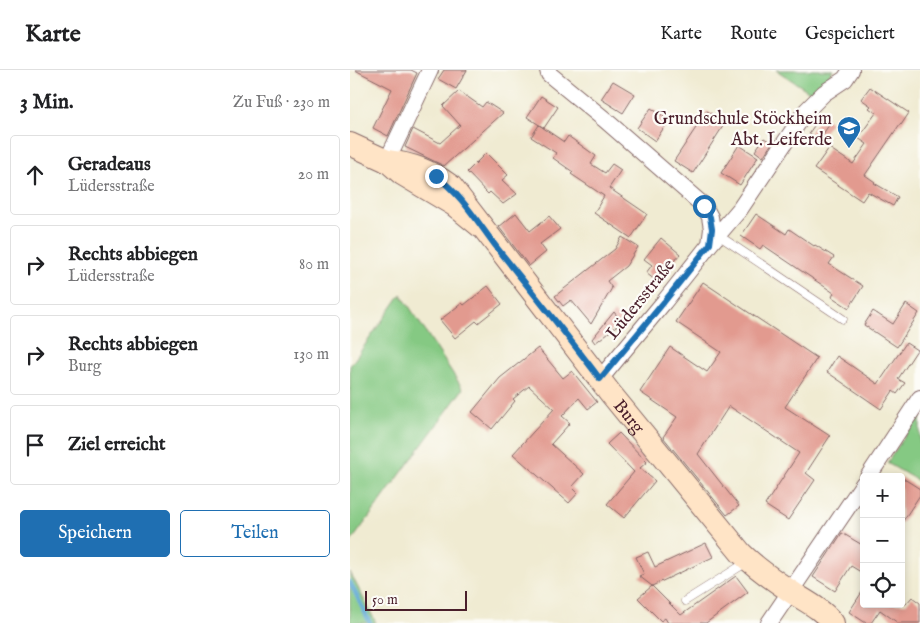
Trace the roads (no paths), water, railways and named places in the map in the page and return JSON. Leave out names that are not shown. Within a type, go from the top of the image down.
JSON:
[{"type":"street","points":[[387,161],[430,70]]},
{"type":"street","points":[[548,70],[549,74],[704,206],[710,217],[714,239]]},
{"type":"street","name":"Lüdersstraße","points":[[600,379],[740,209],[806,111],[824,93],[845,79],[851,70]]},
{"type":"street","name":"Burg","points":[[350,144],[387,161],[407,163],[436,176],[451,186],[600,379],[729,539],[749,561],[791,592],[820,610],[833,623]]},
{"type":"street","points":[[871,473],[920,398]]},
{"type":"street","points":[[769,623],[860,489]]},
{"type":"lane","points":[[714,239],[843,319]]},
{"type":"lane","points":[[685,601],[749,561]]},
{"type":"waterway","points":[[350,582],[370,623]]},
{"type":"place","name":"Grundschule Stöckheim Abt. Leiferde","points":[[849,149]]}]
